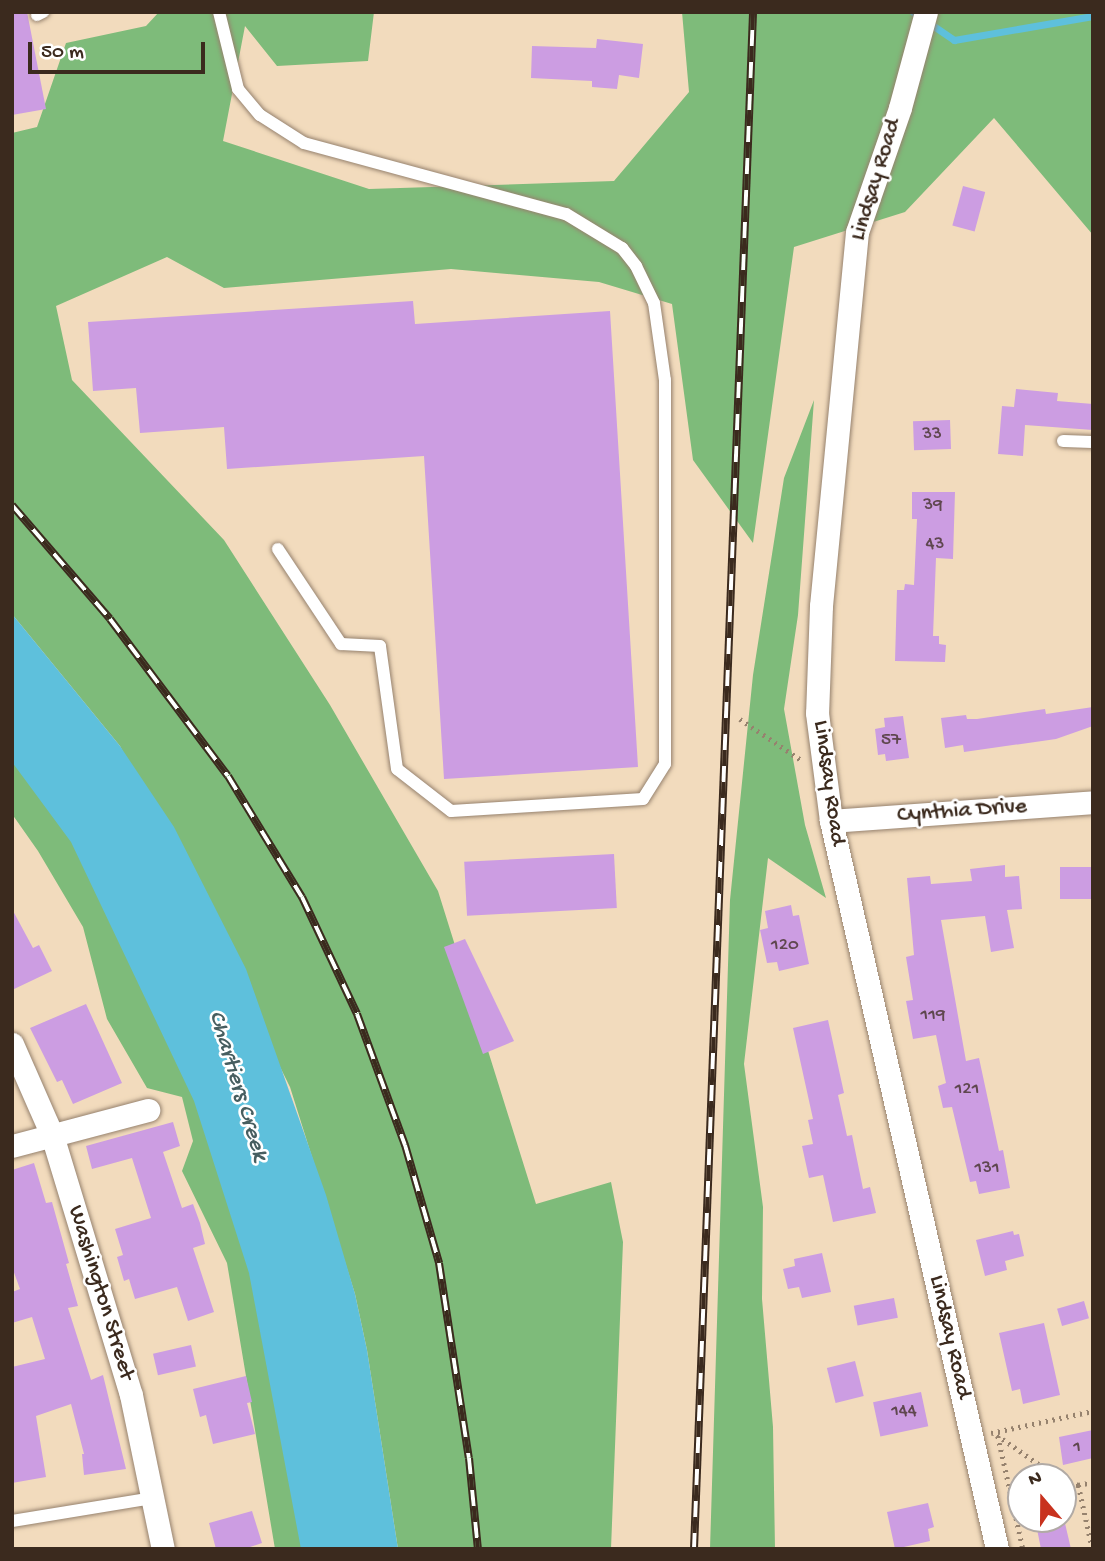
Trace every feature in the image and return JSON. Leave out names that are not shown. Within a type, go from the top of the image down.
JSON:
[{"type":"street","name":"Lindsay Road","points":[[926,12],[900,108],[857,232],[821,620],[817,713],[831,821],[988,1435],[997,1549]]},
{"type":"street","name":"Cynthia Drive","points":[[831,821],[1093,802]]},
{"type":"street","name":"Washington Street","points":[[12,1044],[52,1135],[131,1395],[163,1549]]},
{"type":"street","points":[[12,1146],[148,1110]]},
{"type":"lane","points":[[219,12],[237,89],[260,116],[304,142],[566,214],[622,248],[636,266],[654,303],[665,380],[665,764],[643,799],[450,811],[397,769],[380,646],[341,644],[278,549]]},
{"type":"lane","points":[[1063,441],[1093,442]]},
{"type":"lane","points":[[12,1521],[152,1498]]},
{"type":"path","points":[[740,719],[802,761]]},
{"type":"path","points":[[988,1435],[1093,1410]]},
{"type":"path","points":[[988,1435],[1035,1463]]},
{"type":"path","points":[[988,1435],[1023,1549]]},
{"type":"path","points":[[1092,1549],[1078,1485],[1093,1482]]},
{"type":"green space","points":[[159,12],[374,12],[368,61],[277,66],[245,26],[223,141],[369,189],[614,181],[689,92],[682,12],[1093,12],[1093,235],[994,118],[905,212],[794,247],[753,543],[693,460],[672,304],[599,282],[451,269],[224,288],[167,257],[56,306],[72,380],[224,540],[330,705],[438,891],[536,1204],[611,1182],[623,1242],[611,1549],[398,1549],[367,1350],[355,1294],[290,1087],[120,746],[12,614],[12,133],[37,127],[66,43],[146,26]]},
{"type":"green space","points":[[814,400],[798,615],[784,709],[805,825],[826,898],[768,858],[744,1064],[763,1207],[762,1299],[773,1427],[775,1549],[710,1549],[730,900],[753,675],[784,478]]},
{"type":"green space","points":[[12,734],[139,942],[233,1158],[308,1549],[275,1549],[227,1263],[182,1171],[193,1141],[182,1097],[147,1088],[107,1019],[83,927],[38,851],[12,814]]},
{"type":"water","name":"Chartiers Creek","points":[[12,614],[120,746],[174,827],[246,969],[326,1195],[355,1294],[367,1350],[398,1549],[301,1549],[249,1273],[194,1101],[71,842],[12,762]]},
{"type":"building","points":[[12,12],[27,12],[46,109],[12,115]]},
{"type":"building","points":[[597,39],[643,44],[639,78],[619,75],[617,89],[592,87],[592,81],[531,78],[532,46],[596,48]]},
{"type":"building","points":[[963,186],[985,192],[975,232],[952,226]]},
{"type":"building","points":[[413,301],[415,324],[610,311],[638,767],[444,779],[424,456],[227,469],[224,427],[140,433],[136,388],[93,391],[88,322]]},
{"type":"building","points":[[1016,389],[1058,393],[1057,401],[1093,404],[1093,430],[1025,425],[1023,456],[998,454],[1002,406],[1014,407]]},
{"type":"building","points":[[950,420],[951,449],[914,450],[913,421]]},
{"type":"building","points":[[912,492],[955,492],[953,559],[936,558],[933,636],[939,636],[939,644],[946,645],[945,662],[895,661],[897,590],[904,590],[905,584],[914,585],[917,519],[912,519]]},
{"type":"building","points":[[1093,707],[1093,726],[1056,739],[964,752],[963,745],[945,748],[941,718],[966,715],[967,719],[977,719],[1045,709],[1046,714]]},
{"type":"building","points":[[903,716],[909,758],[886,761],[885,754],[878,755],[875,729],[885,727],[884,718]]},
{"type":"building","points":[[614,854],[617,908],[467,916],[464,862]]},
{"type":"building","points":[[1005,865],[1005,877],[1019,876],[1022,909],[1007,910],[1014,948],[991,952],[985,916],[941,920],[966,1061],[979,1058],[999,1151],[1003,1150],[1010,1188],[979,1194],[976,1181],[970,1182],[952,1107],[943,1108],[938,1086],[946,1083],[936,1035],[913,1039],[906,1001],[913,1000],[906,957],[914,955],[907,878],[930,876],[931,884],[972,881],[970,869]]},
{"type":"building","points":[[1060,867],[1093,867],[1093,899],[1060,899]]},
{"type":"building","points":[[791,905],[793,916],[799,915],[809,964],[779,971],[777,962],[767,963],[760,930],[768,928],[765,911]]},
{"type":"building","points":[[12,909],[33,948],[39,945],[52,971],[12,990]]},
{"type":"building","points":[[465,939],[514,1041],[483,1054],[444,947]]},
{"type":"building","points":[[86,1004],[122,1083],[73,1104],[62,1080],[57,1082],[30,1028]]},
{"type":"building","points":[[828,1020],[844,1093],[838,1095],[847,1136],[852,1135],[863,1189],[870,1187],[876,1213],[833,1222],[823,1175],[809,1178],[802,1146],[813,1144],[808,1120],[813,1119],[793,1028]]},
{"type":"building","points":[[173,1122],[180,1146],[163,1152],[182,1208],[193,1204],[200,1223],[205,1244],[193,1248],[214,1312],[188,1321],[177,1287],[135,1299],[129,1279],[124,1281],[117,1257],[123,1255],[115,1229],[151,1218],[132,1158],[92,1169],[86,1146]]},
{"type":"building","points":[[34,1163],[46,1203],[52,1202],[69,1263],[66,1264],[78,1306],[68,1308],[91,1380],[103,1375],[126,1469],[84,1475],[84,1454],[71,1404],[36,1416],[46,1477],[12,1483],[12,1367],[45,1359],[32,1317],[12,1323],[12,1292],[20,1289],[12,1267],[12,1170]]},
{"type":"building","points":[[1013,1231],[1014,1235],[1019,1234],[1024,1256],[1005,1261],[1007,1270],[985,1276],[976,1240]]},
{"type":"building","points":[[822,1253],[831,1292],[802,1298],[799,1287],[788,1289],[783,1269],[795,1266],[794,1259]]},
{"type":"building","points":[[894,1298],[898,1318],[858,1325],[854,1306]]},
{"type":"building","points":[[1084,1301],[1089,1318],[1062,1326],[1057,1309]]},
{"type":"building","points":[[1044,1323],[1060,1395],[1023,1404],[1020,1389],[1012,1391],[999,1333]]},
{"type":"building","points":[[191,1345],[196,1366],[158,1375],[153,1354]]},
{"type":"building","points":[[855,1361],[864,1396],[836,1403],[827,1368]]},
{"type":"building","points":[[246,1376],[252,1402],[247,1403],[255,1434],[213,1444],[206,1415],[200,1417],[193,1389]]},
{"type":"building","points":[[921,1392],[928,1426],[880,1436],[873,1402]]},
{"type":"building","points":[[1093,1430],[1093,1458],[1063,1463],[1059,1437]]},
{"type":"building","points":[[928,1503],[934,1527],[928,1529],[930,1541],[895,1549],[887,1512]]},
{"type":"building","points":[[252,1511],[262,1543],[244,1549],[216,1549],[209,1523]]},
{"type":"building","points":[[1038,1533],[1067,1533],[1071,1549],[1041,1549]]},
{"type":"waterway","points":[[913,12],[954,40],[1093,16]]},
{"type":"railway","points":[[694,1549],[753,12]]},
{"type":"railway","points":[[12,505],[110,619],[228,776],[302,897],[357,1014],[405,1145],[439,1263],[469,1458],[478,1549]]}]
